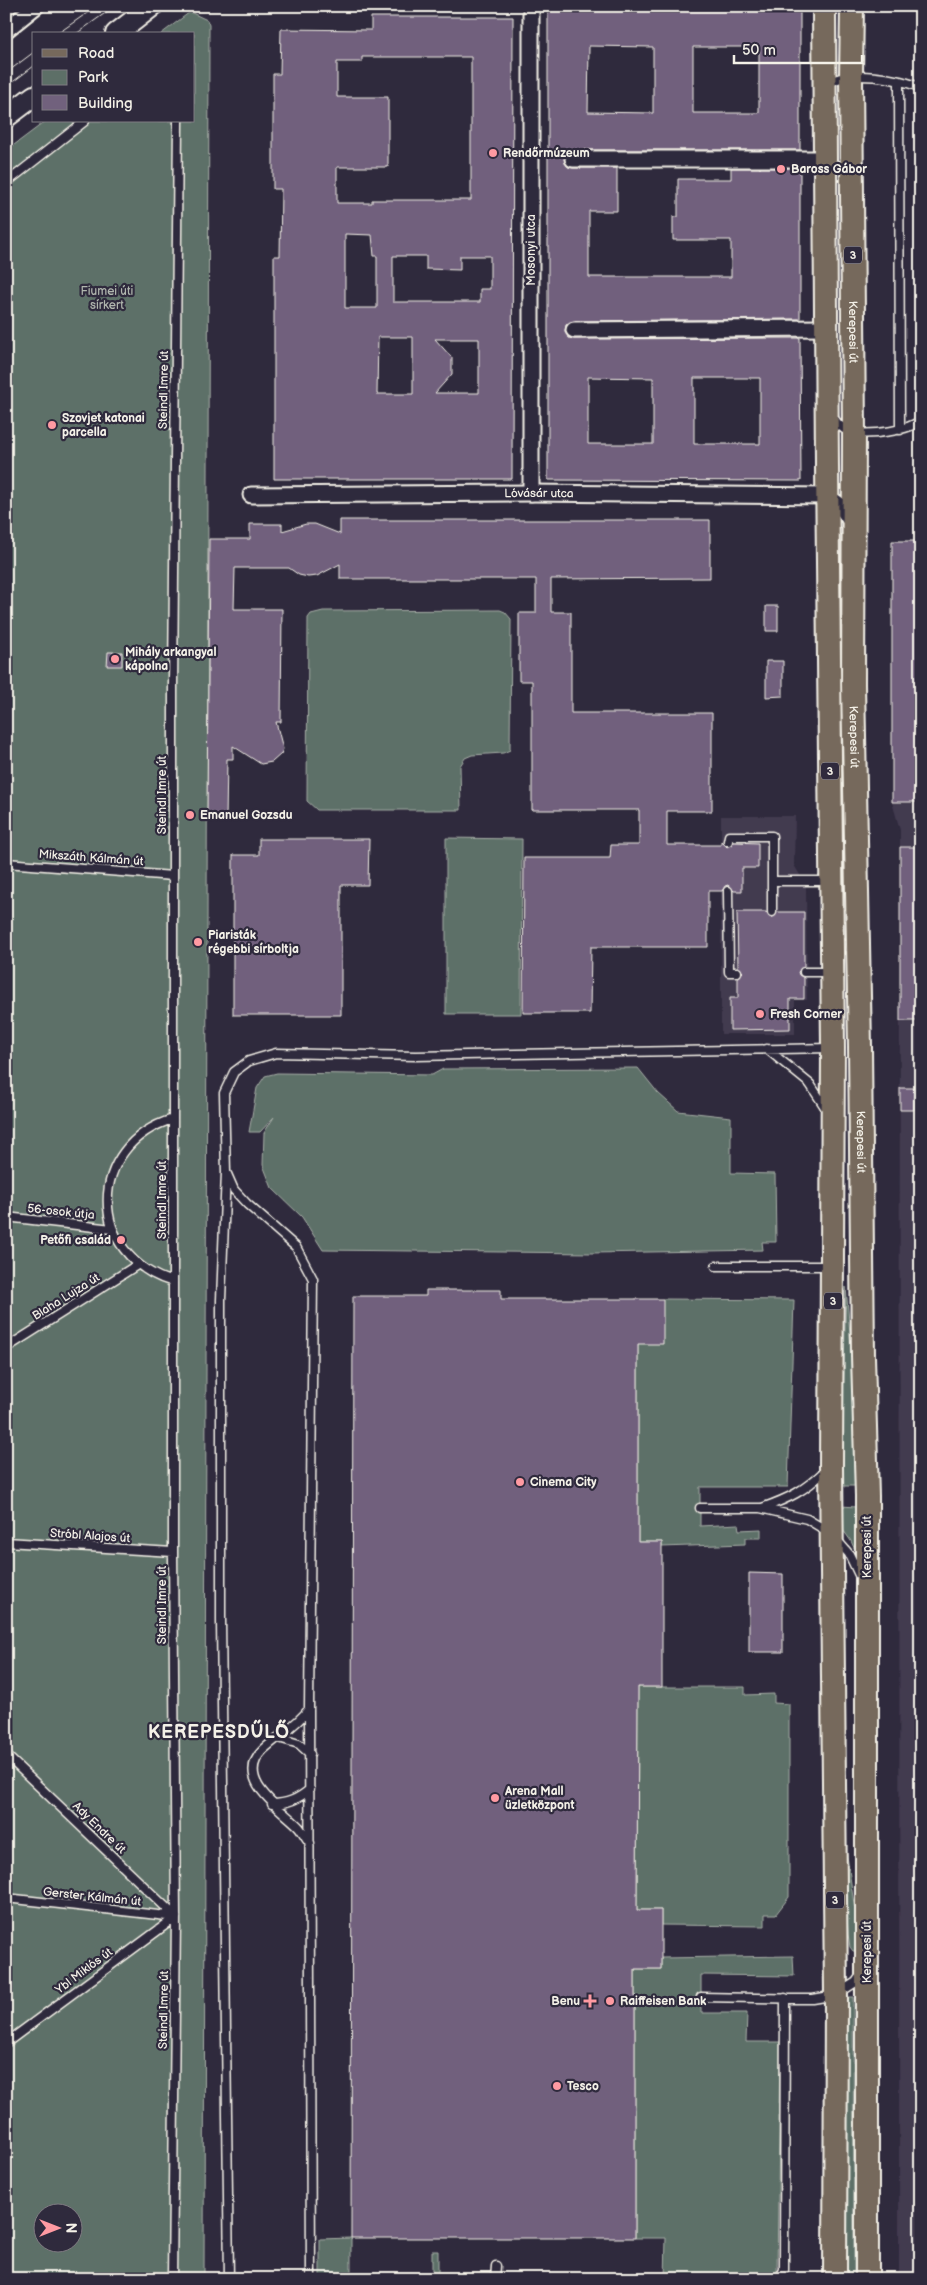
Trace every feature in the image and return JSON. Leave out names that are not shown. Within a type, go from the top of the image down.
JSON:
[{"type":"main road","points":[[119,32],[152,6]]},
{"type":"main road","name":"Kerepesi út","points":[[824,6],[826,402],[834,1048],[831,1465],[836,1995],[834,2279]]},
{"type":"main road","name":"Kerepesi út","points":[[852,6],[853,694],[860,1047],[863,1356],[867,1496],[867,2279]]},
{"type":"main road","points":[[6,117],[32,98]]},
{"type":"street","points":[[6,30],[36,6]]},
{"type":"street","name":"Mosonyi utca","points":[[531,6],[531,493]]},
{"type":"street","points":[[573,159],[825,159]]},
{"type":"street","points":[[574,330],[826,328]]},
{"type":"street","name":"Lóvásár utca","points":[[251,495],[531,493],[827,496]]},
{"type":"street","points":[[827,496],[841,506],[853,525]]},
{"type":"lane","points":[[824,90],[837,78],[851,76],[899,81],[921,88]]},
{"type":"lane","points":[[899,81],[900,430]]},
{"type":"lane","points":[[6,183],[84,122]]},
{"type":"lane","name":"Steindl Imre út","points":[[172,2279],[176,1917],[173,1552],[173,876],[178,122]]},
{"type":"lane","points":[[826,402],[837,424],[854,433],[900,430],[921,420]]},
{"type":"lane","points":[[728,839],[772,836],[772,912]]},
{"type":"lane","name":"Mikszáth Kálmán út","points":[[6,864],[173,876]]},
{"type":"lane","points":[[772,881],[832,881]]},
{"type":"lane","points":[[728,891],[728,972],[737,972]]},
{"type":"lane","points":[[804,972],[832,972]]},
{"type":"lane","points":[[229,2279],[221,1620],[221,1300],[226,1172],[224,1094],[234,1072],[249,1061],[276,1053],[416,1056],[834,1048]]},
{"type":"lane","points":[[767,1049],[796,1071],[817,1093],[827,1112],[833,1136]]},
{"type":"lane","points":[[173,1119],[161,1123],[138,1136],[120,1156],[114,1168],[107,1205],[112,1229],[118,1242],[137,1265],[160,1278],[173,1282]]},
{"type":"lane","points":[[226,1172],[234,1190],[247,1204],[296,1247],[313,1279],[309,1709],[311,2279]]},
{"type":"lane","name":"56-osok útja","points":[[6,1217],[112,1229]]},
{"type":"lane","name":"Blaha Lujza út","points":[[6,1348],[137,1265]]},
{"type":"lane","points":[[716,1266],[833,1266]]},
{"type":"lane","points":[[760,1508],[789,1498],[808,1488],[831,1465]]},
{"type":"lane","points":[[700,1508],[760,1508],[808,1519],[831,1533],[849,1554],[867,1590]]},
{"type":"lane","name":"Stróbl Alajos út","points":[[6,1542],[173,1552]]},
{"type":"lane","points":[[309,1709],[300,1721],[262,1752],[255,1766],[259,1787],[272,1804],[298,1827],[310,1843]]},
{"type":"lane","points":[[279,1738],[299,1744],[310,1754]]},
{"type":"lane","name":"Ady Endre út","points":[[6,1755],[176,1917]]},
{"type":"lane","points":[[272,1804],[289,1802],[310,1789]]},
{"type":"lane","name":"Gerster Kálmán út","points":[[6,1898],[176,1917]]},
{"type":"lane","name":"Ybl Miklós út","points":[[6,2043],[176,1917]]},
{"type":"lane","points":[[700,1997],[812,1999],[836,1995],[856,1982],[867,1966]]},
{"type":"lane","points":[[779,2279],[784,2270],[785,1998]]},
{"type":"lane","points":[[495,2279],[496,2266]]},
{"type":"shaded area","points":[[892,541],[921,541],[921,2279],[899,2279],[900,830],[892,802]]},
{"type":"shaded area","points":[[721,816],[795,816],[794,865],[806,885],[807,1000],[795,1000],[795,1034],[721,1034]]},
{"type":"green space","name":"Fiumei úti sírkert","points":[[190,12],[207,20],[209,25],[204,2279],[6,2279],[6,151],[45,122],[195,122],[195,32],[164,32]]},
{"type":"green space","points":[[500,610],[505,612],[511,619],[510,750],[503,753],[472,755],[465,758],[460,766],[461,810],[317,810],[307,801],[308,618],[311,614],[323,611]]},
{"type":"green space","points":[[446,838],[522,839],[521,1014],[446,1014]]},
{"type":"green space","points":[[638,1068],[658,1093],[678,1111],[731,1117],[731,1173],[775,1174],[776,1242],[762,1242],[763,1250],[592,1253],[323,1250],[302,1217],[272,1188],[263,1165],[264,1133],[274,1117],[260,1132],[249,1132],[257,1088],[265,1076],[277,1073],[432,1075],[443,1069]]},
{"type":"green space","points":[[846,1287],[854,1381],[856,1486],[841,1486]]},
{"type":"green space","points":[[663,1299],[794,1300],[788,1487],[700,1487],[700,1526],[738,1524],[739,1530],[761,1529],[761,1538],[745,1538],[745,1544],[662,1547],[662,1542],[638,1542],[638,1344]]},
{"type":"green space","points":[[841,1506],[856,1507],[858,1557],[851,1541],[841,1527]]},
{"type":"green space","points":[[638,1687],[745,1687],[745,1695],[774,1694],[774,1703],[789,1704],[789,1897],[776,1914],[765,1914],[765,1926],[661,1925],[661,1910],[637,1910]]},
{"type":"green space","points":[[844,1848],[846,1849],[857,1925],[856,1951],[853,1951],[850,1947],[848,1934]]},
{"type":"green space","points":[[793,1956],[794,1976],[701,1975],[701,2013],[747,2013],[746,2042],[780,2042],[777,2273],[774,2279],[665,2279],[666,2238],[635,2238],[635,1969],[661,1969],[661,1958]]},
{"type":"green space","points":[[846,1997],[853,1997],[854,2279],[844,2279],[847,2180]]},
{"type":"green space","points":[[351,2238],[351,2279],[320,2279],[320,2239]]},
{"type":"green space","points":[[432,2251],[438,2251],[438,2279],[432,2279]]},
{"type":"building","points":[[548,9],[800,10],[800,150],[573,150],[565,154],[564,159],[568,167],[573,168],[617,168],[617,211],[589,211],[589,277],[731,277],[731,240],[673,240],[673,217],[678,217],[678,179],[731,179],[731,168],[800,168],[800,319],[574,321],[566,325],[565,331],[569,338],[574,339],[800,338],[801,481],[548,480]],"holes":[[[589,46],[653,47],[653,113],[588,112]],[[693,47],[759,47],[759,113],[693,113]],[[588,377],[653,378],[653,444],[588,444]],[[694,378],[760,378],[760,444],[694,444]]]},
{"type":"building","points":[[371,17],[513,17],[512,479],[274,479],[274,256],[280,256],[281,189],[273,189],[273,74],[280,74],[281,29],[371,30]],"holes":[[[362,57],[471,57],[471,200],[372,200],[372,203],[337,203],[337,167],[388,167],[388,97],[337,97],[337,62],[362,62]],[[345,234],[372,235],[374,256],[377,256],[377,308],[345,308]],[[393,256],[426,256],[426,269],[460,270],[460,256],[490,256],[490,289],[480,289],[480,302],[393,302]],[[378,337],[413,337],[413,394],[377,394]],[[435,339],[479,339],[479,393],[435,393],[452,374],[452,358]]]},
{"type":"building","points":[[340,520],[710,520],[710,578],[551,579],[551,612],[571,612],[571,713],[712,713],[712,811],[667,811],[667,845],[721,845],[721,841],[727,847],[734,842],[758,843],[758,868],[742,868],[742,891],[734,891],[728,885],[722,891],[708,891],[708,947],[591,947],[590,1013],[523,1013],[524,858],[610,858],[611,845],[639,845],[639,810],[532,810],[532,681],[519,681],[519,613],[536,613],[536,579],[340,579],[340,564],[317,576],[308,577],[299,575],[289,568],[235,568],[234,609],[282,609],[281,722],[276,722],[283,749],[281,754],[272,762],[261,764],[233,746],[233,759],[227,759],[226,820],[207,819],[209,539],[250,539],[250,524],[282,524],[282,531],[306,524],[315,524],[340,534]]},
{"type":"building","points":[[892,541],[921,541],[921,802],[892,802]]},
{"type":"building","points":[[766,606],[778,606],[778,631],[766,631]]},
{"type":"building","name":"Mihály arkangyal kápolna","points":[[108,652],[122,652],[122,666],[107,666]]},
{"type":"building","points":[[766,661],[783,661],[783,696],[766,697]]},
{"type":"building","points":[[259,839],[369,839],[368,885],[341,885],[341,1015],[233,1015],[233,855],[259,855]]},
{"type":"building","points":[[900,847],[921,847],[921,1021],[900,1021]]},
{"type":"building","points":[[737,912],[766,912],[772,918],[778,912],[804,912],[804,966],[798,972],[804,978],[804,999],[790,999],[790,1029],[730,1030],[730,998],[738,998],[738,977],[743,972],[738,967]]},
{"type":"building","points":[[900,1088],[914,1088],[914,1110],[900,1110]]},
{"type":"building","name":"Arena Mall üzletközpont","points":[[426,1290],[501,1290],[501,1299],[663,1299],[663,1344],[638,1344],[638,1542],[662,1542],[662,1687],[638,1687],[637,1910],[661,1910],[661,1969],[635,1969],[635,2238],[351,2238],[353,1296],[426,1296]]},
{"type":"building","points":[[749,1573],[783,1574],[783,1652],[749,1652]]},
{"type":"tram line","points":[[60,32],[97,6]]},
{"type":"tram line","points":[[79,32],[115,6]]},
{"type":"tram line","points":[[6,73],[32,54]]},
{"type":"tram line","points":[[6,87],[32,68]]},
{"type":"place","name":"Rendőrmúzeum","points":[[493,153]]},
{"type":"place","name":"Baross Gábor","points":[[781,169]]},
{"type":"place","name":"Szovjet katonai parcella","points":[[52,425]]},
{"type":"place","name":"Mihály arkangyal kápolna","points":[[115,659]]},
{"type":"place","name":"Emanuel Gozsdu","points":[[190,815]]},
{"type":"place","name":"Piaristák régebbi sírboltja","points":[[198,942]]},
{"type":"place","name":"Fresh Corner","points":[[760,1014]]},
{"type":"place","name":"Petőfi család","points":[[121,1240]]},
{"type":"place","name":"Cinema City","points":[[520,1482]]},
{"type":"place","name":"Arena Mall üzletközpont","points":[[495,1798]]},
{"type":"place","name":"Benu","points":[[590,2001]]},
{"type":"place","name":"Raiffeisen Bank","points":[[610,2001]]},
{"type":"place","name":"Tesco","points":[[557,2086]]},
{"type":"district","name":"KEREPESDŰLŐ","points":[[219,1732]]}]
